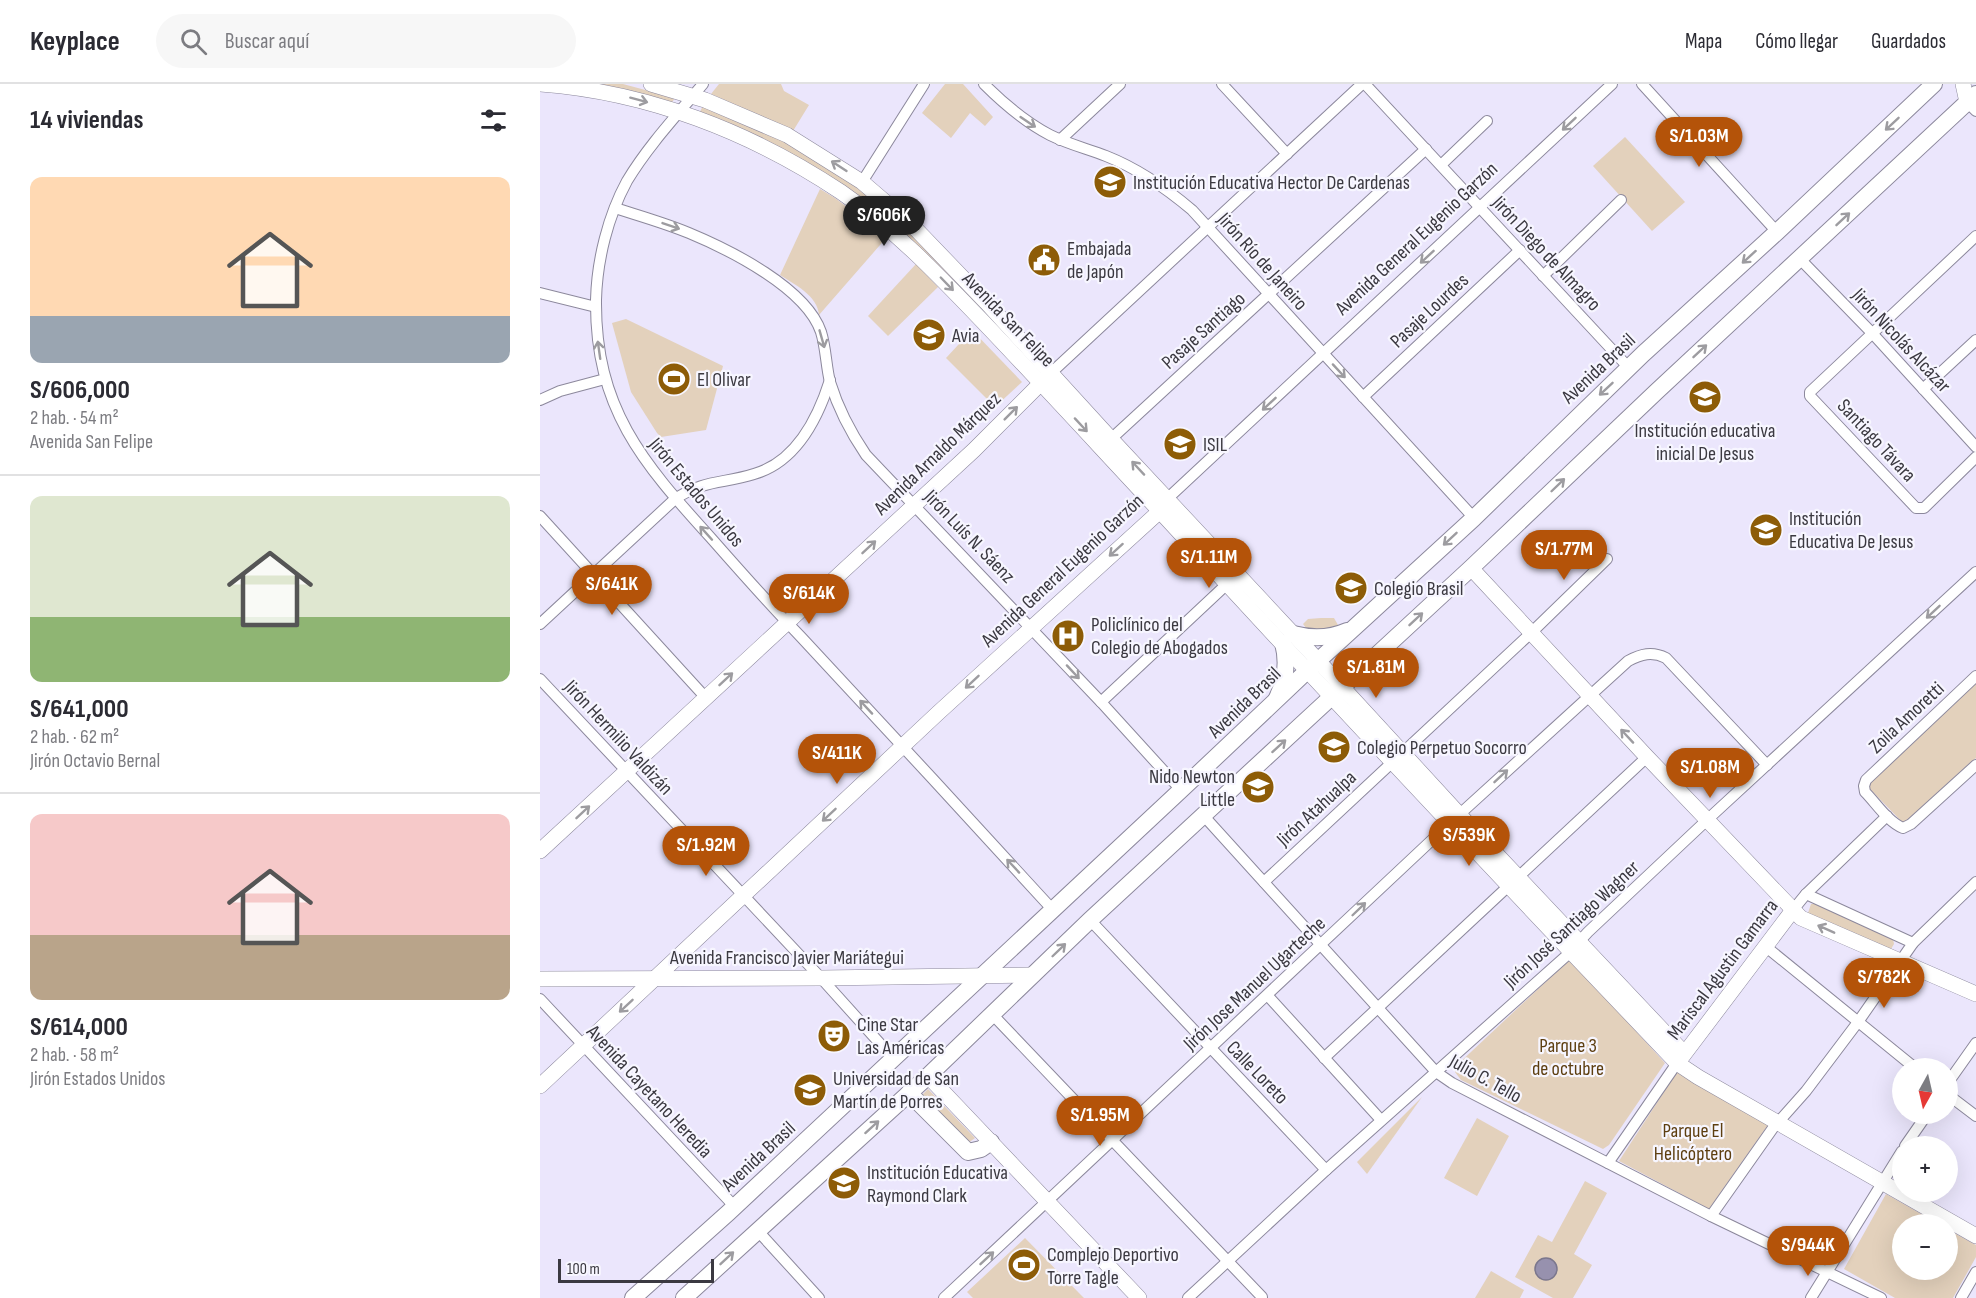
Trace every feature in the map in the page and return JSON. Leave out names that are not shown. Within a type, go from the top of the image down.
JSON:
[{"type":"main road","name":"Avenida Brasil","points":[[633,1298],[1182,790],[1934,84]]},
{"type":"main road","points":[[684,1298],[928,1076],[1090,920],[1472,568],[1800,258],[1973,102]]},
{"type":"main road","points":[[1275,702],[1282,688],[1285,674],[1288,638],[1325,637],[1343,633],[1355,626]]},
{"type":"main road","points":[[909,1093],[968,1152],[981,1149],[991,1142]]},
{"type":"street","name":"Avenida San Felipe","points":[[540,84],[615,94],[679,112],[728,130],[788,160],[869,213],[933,270],[1111,439],[1227,584],[1288,638]]},
{"type":"street","name":"Avenida San Felipe","points":[[651,84],[698,90],[787,135],[862,182],[917,231],[1046,377],[1164,505],[1397,757],[1681,1058],[1778,1123],[1976,1236]]},
{"type":"street","points":[[862,182],[924,84]]},
{"type":"street","name":"Jirón Río de Janeiro","points":[[984,84],[1033,126],[1060,140],[1134,169],[1165,187],[1208,226],[1473,518]]},
{"type":"street","points":[[1060,140],[1120,84]]},
{"type":"street","points":[[1222,84],[1287,154]]},
{"type":"street","name":"Avenida Arnaldo Márquez","points":[[542,846],[626,772],[974,450],[1046,377],[1364,84]]},
{"type":"street","name":"Jirón Diego de Almagro","points":[[1364,84],[1629,368]]},
{"type":"street","name":"Avenida General Eugenio Garzón","points":[[540,1086],[1612,84]]},
{"type":"street","points":[[1642,84],[1777,232]]},
{"type":"street","points":[[1963,84],[1973,102]]},
{"type":"street","name":"Jirón Estados Unidos","points":[[698,90],[643,157],[627,182],[615,208],[600,260],[596,283],[597,333],[611,400],[629,437],[675,499],[1052,909]]},
{"type":"street","points":[[1441,165],[1487,121]]},
{"type":"street","name":"Pasaje Santiago","points":[[1111,439],[1426,149]]},
{"type":"street","points":[[1543,276],[1621,200]]},
{"type":"street","name":"Jirón Luís N. Sáenz","points":[[615,208],[689,233],[720,248],[779,283],[801,300],[814,318],[820,332],[838,406],[866,455],[915,504],[1182,790]]},
{"type":"street","points":[[1872,333],[1976,236]]},
{"type":"street","name":"Pasaje Lourdes","points":[[1363,397],[1520,250]]},
{"type":"street","name":"Jirón Nicolás Alcázar","points":[[1800,258],[1976,447]]},
{"type":"street","points":[[540,293],[596,307]]},
{"type":"street","name":"Santiago Távara","points":[[1872,333],[1810,392],[1810,396],[1916,508],[1920,509],[1976,457]]},
{"type":"street","points":[[1923,389],[1976,340]]},
{"type":"street","points":[[540,400],[571,388],[605,379]]},
{"type":"street","points":[[540,624],[675,499],[690,489],[710,482],[756,474],[774,466],[801,440],[822,404],[830,380]]},
{"type":"street","points":[[540,516],[706,698]]},
{"type":"street","name":"Jirón Atahualpa","points":[[1264,882],[1607,559]]},
{"type":"street","points":[[1472,568],[1647,757],[1801,918],[1976,993]]},
{"type":"street","name":"Jirón José Santiago Wagner","points":[[1188,1298],[1326,1170],[1575,947],[1707,820],[1976,572]]},
{"type":"street","points":[[1101,702],[1227,584]]},
{"type":"street","name":"Jirón Jose Manuel Ugarteche","points":[[944,1298],[1455,819],[1590,695],[1638,655],[1659,654],[1673,664],[1767,765]]},
{"type":"street","name":"Zoila Amoretti","points":[[1887,816],[1865,792],[1866,780],[1976,676]]},
{"type":"street","name":"Jirón Hermilio Valdizán","points":[[540,679],[821,978],[893,1058]]},
{"type":"street","points":[[1324,1058],[1647,757]]},
{"type":"street","points":[[1887,816],[1903,828],[1909,826],[1976,765]]},
{"type":"street","name":"Julio C. Tello","points":[[1203,815],[1436,1072],[1452,1083],[1711,1216],[1881,1298]]},
{"type":"street","name":"Mariscal Agustin Gamarra","points":[[1608,1163],[1681,1058],[1792,910],[1887,816]]},
{"type":"street","points":[[1711,1216],[1778,1123],[1806,1091],[1858,1022],[1912,943],[1976,882]]},
{"type":"street","points":[[1806,894],[1912,943]]},
{"type":"street","name":"Calle Loreto","points":[[1090,920],[1326,1170]]},
{"type":"street","points":[[1765,945],[1903,1058]]},
{"type":"street","name":"Avenida Francisco Javier Mariátegui","points":[[540,979],[1034,975]]},
{"type":"street","points":[[1268,996],[1382,1120]]},
{"type":"street","name":"Avenida Cayetano Heredia","points":[[540,999],[735,1206]]},
{"type":"street","points":[[992,1014],[1262,1298]]},
{"type":"street","points":[[1958,1068],[1976,1043]]},
{"type":"street","points":[[928,1076],[1139,1298]]},
{"type":"street","points":[[1958,1102],[1976,1116]]},
{"type":"street","points":[[1812,1298],[1892,1166]]},
{"type":"street","points":[[757,1230],[819,1298]]},
{"type":"street","points":[[1961,1298],[1976,1272]]},
{"type":"street","points":[[954,1288],[963,1298]]},
{"type":"green space","points":[[540,84],[623,84],[675,98],[668,108]]},
{"type":"green space","points":[[719,84],[781,84],[784,91],[809,105],[793,131],[711,94]]},
{"type":"green space","points":[[945,84],[963,84],[993,117],[985,126],[970,113],[951,138],[922,113]]},
{"type":"green space","points":[[703,106],[789,143],[825,162],[889,210],[1036,366],[859,201],[697,117]]},
{"type":"green space","points":[[1625,137],[1685,202],[1652,231],[1593,166]]},
{"type":"green space","points":[[820,189],[887,237],[819,315],[818,308],[810,296],[780,275]]},
{"type":"green space","points":[[916,264],[938,287],[888,336],[868,316]]},
{"type":"green space","name":"El Olivar","points":[[626,319],[723,366],[706,430],[661,437],[657,433],[631,392],[612,323]]},
{"type":"green space","points":[[972,330],[1022,382],[995,407],[946,358]]},
{"type":"green space","points":[[1334,618],[1338,625],[1318,630],[1306,628],[1303,624],[1308,619]]},
{"type":"green space","points":[[1976,683],[1976,758],[1907,821],[1902,822],[1869,788],[1869,782]]},
{"type":"green space","points":[[1811,904],[1893,939],[1894,944],[1891,949],[1807,916]]},
{"type":"green space","name":"Parque 3 de octubre","points":[[1570,959],[1665,1063],[1609,1145],[1603,1149],[1461,1080],[1455,1072],[1456,1066]]},
{"type":"green space","name":"Parque El Helicóptero","points":[[1677,1072],[1768,1125],[1709,1209],[1619,1161]]},
{"type":"green space","points":[[928,1089],[975,1138],[967,1144],[922,1095]]},
{"type":"green space","points":[[1422,1097],[1367,1174],[1357,1162]]},
{"type":"green space","points":[[1477,1118],[1509,1136],[1477,1196],[1444,1178]]},
{"type":"green space","points":[[1585,1181],[1607,1193],[1574,1254],[1592,1265],[1573,1298],[1553,1298],[1515,1277],[1538,1235],[1552,1242]]},
{"type":"green space","points":[[1886,1194],[1892,1197],[1892,1202],[1900,1202],[1921,1214],[1892,1214],[1892,1280],[1958,1280],[1958,1235],[1976,1245],[1976,1257],[1953,1298],[1895,1298],[1844,1269]]},
{"type":"green space","name":"Complejo Deportivo Torre Tagle","points":[[1025,1238],[1084,1298],[973,1298],[967,1292]]},
{"type":"green space","points":[[1491,1271],[1524,1290],[1520,1298],[1475,1298]]},
{"type":"shaded area","points":[[1546,1258],[1554,1261],[1557,1269],[1554,1277],[1546,1280],[1538,1277],[1535,1269],[1538,1261]]},
{"type":"place","name":"Institución Educativa Hector De Cardenas","points":[[1110,182]]},
{"type":"place","name":"Embajada de Japón","points":[[1044,260]]},
{"type":"place","name":"Avia","points":[[929,335]]},
{"type":"place","name":"El Olivar","points":[[674,379]]},
{"type":"place","name":"Institución educativa inicial De Jesus","points":[[1705,397]]},
{"type":"place","name":"ISIL","points":[[1180,444]]},
{"type":"place","name":"Institución Educativa De Jesus","points":[[1766,530]]},
{"type":"place","name":"Colegio Brasil","points":[[1351,588]]},
{"type":"place","name":"Policlínico del Colegio de Abogados","points":[[1068,636]]},
{"type":"place","name":"Colegio Perpetuo Socorro","points":[[1334,747]]},
{"type":"place","name":"Nido Newton Little","points":[[1258,787]]},
{"type":"place","name":"Cine Star Las Américas","points":[[834,1036]]},
{"type":"place","name":"Universidad de San Martín de Porres","points":[[810,1090]]},
{"type":"place","name":"Institución Educativa Raymond Clark","points":[[844,1183]]},
{"type":"place","name":"Complejo Deportivo Torre Tagle","points":[[1024,1265]]}]
